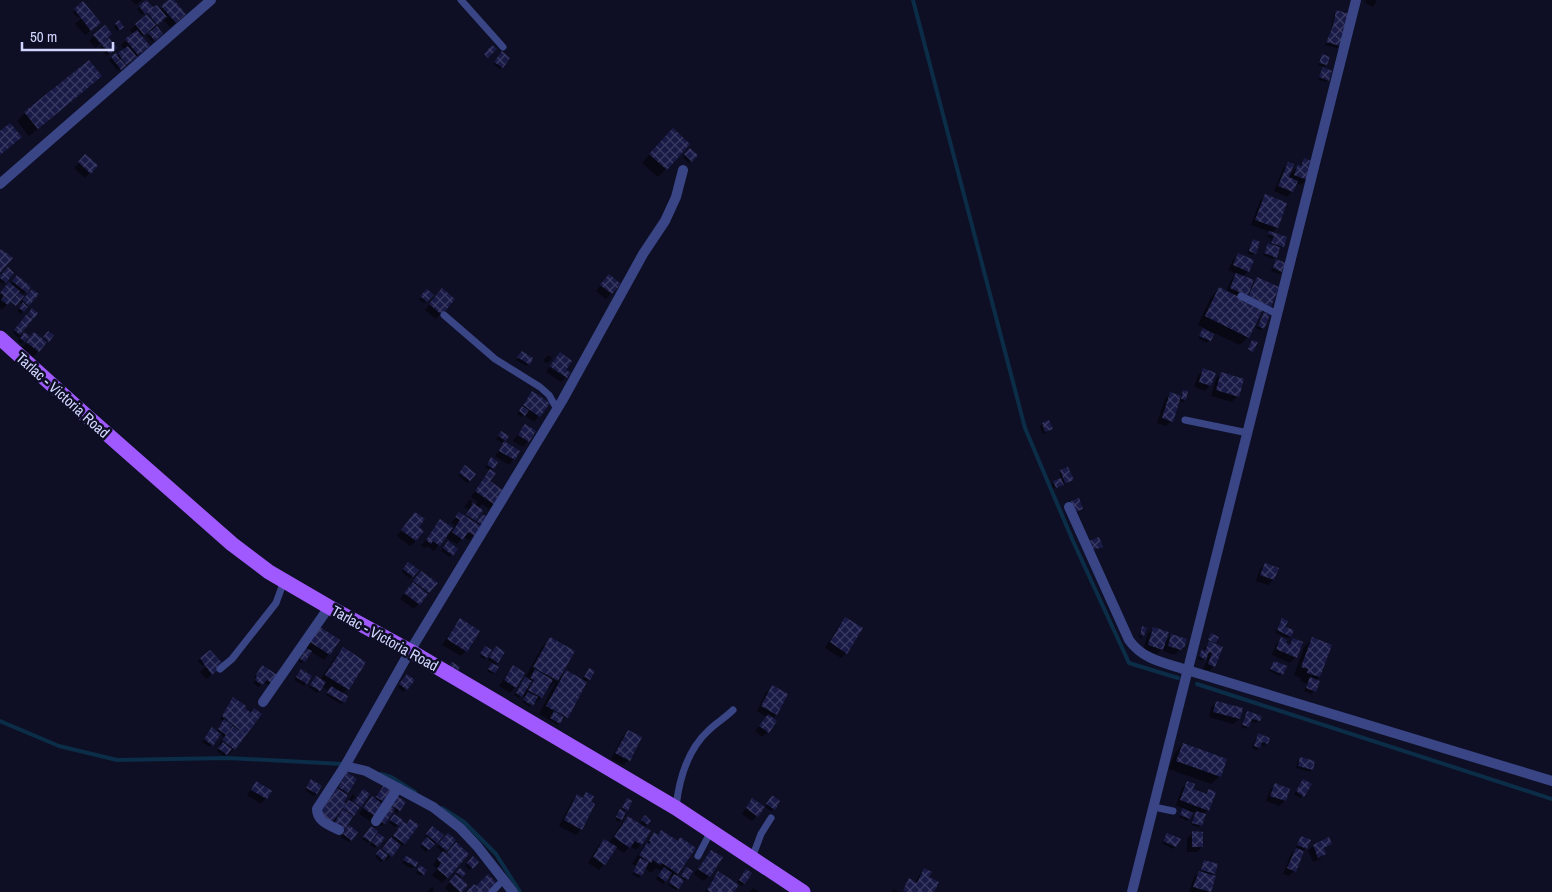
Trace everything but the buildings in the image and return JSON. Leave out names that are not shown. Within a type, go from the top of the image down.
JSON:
[{"type":"main road","name":"Tarlac - Victoria Road","points":[[0,338],[232,544],[269,572],[410,651],[676,808],[803,892]]},
{"type":"street","points":[[0,184],[211,0]]},
{"type":"street","points":[[1132,892],[1356,0]]},
{"type":"street","points":[[340,830],[319,818],[317,809],[345,766],[410,651],[557,409],[643,254],[665,221],[676,197],[683,170]]},
{"type":"street","points":[[1069,507],[1129,640],[1144,655],[1187,670],[1552,781]]},
{"type":"street","points":[[263,702],[329,607]]},
{"type":"street","points":[[345,766],[366,771],[433,806],[460,828],[477,846],[513,892]]},
{"type":"street","points":[[376,821],[398,788]]},
{"type":"lane","points":[[461,0],[503,47]]},
{"type":"lane","points":[[1241,296],[1276,314]]},
{"type":"lane","points":[[444,315],[495,359],[540,387],[549,395],[557,409]]},
{"type":"lane","points":[[1185,420],[1248,433]]},
{"type":"lane","points":[[220,669],[232,659],[276,602],[284,580]]},
{"type":"lane","points":[[676,808],[678,788],[696,745],[708,730],[733,710]]},
{"type":"lane","points":[[1154,807],[1174,811]]},
{"type":"lane","points":[[752,858],[761,834],[771,818]]},
{"type":"lane","points":[[698,856],[711,831]]},
{"type":"lane","points":[[492,892],[504,879]]},
{"type":"waterway","points":[[913,0],[1025,428],[1073,541],[1129,663],[1178,678]]},
{"type":"waterway","points":[[1197,684],[1552,799]]},
{"type":"waterway","points":[[0,721],[59,746],[117,760],[228,758],[343,764]]},
{"type":"waterway","points":[[381,774],[391,777],[415,792]]},
{"type":"waterway","points":[[442,808],[464,822],[496,854],[520,892]]}]
